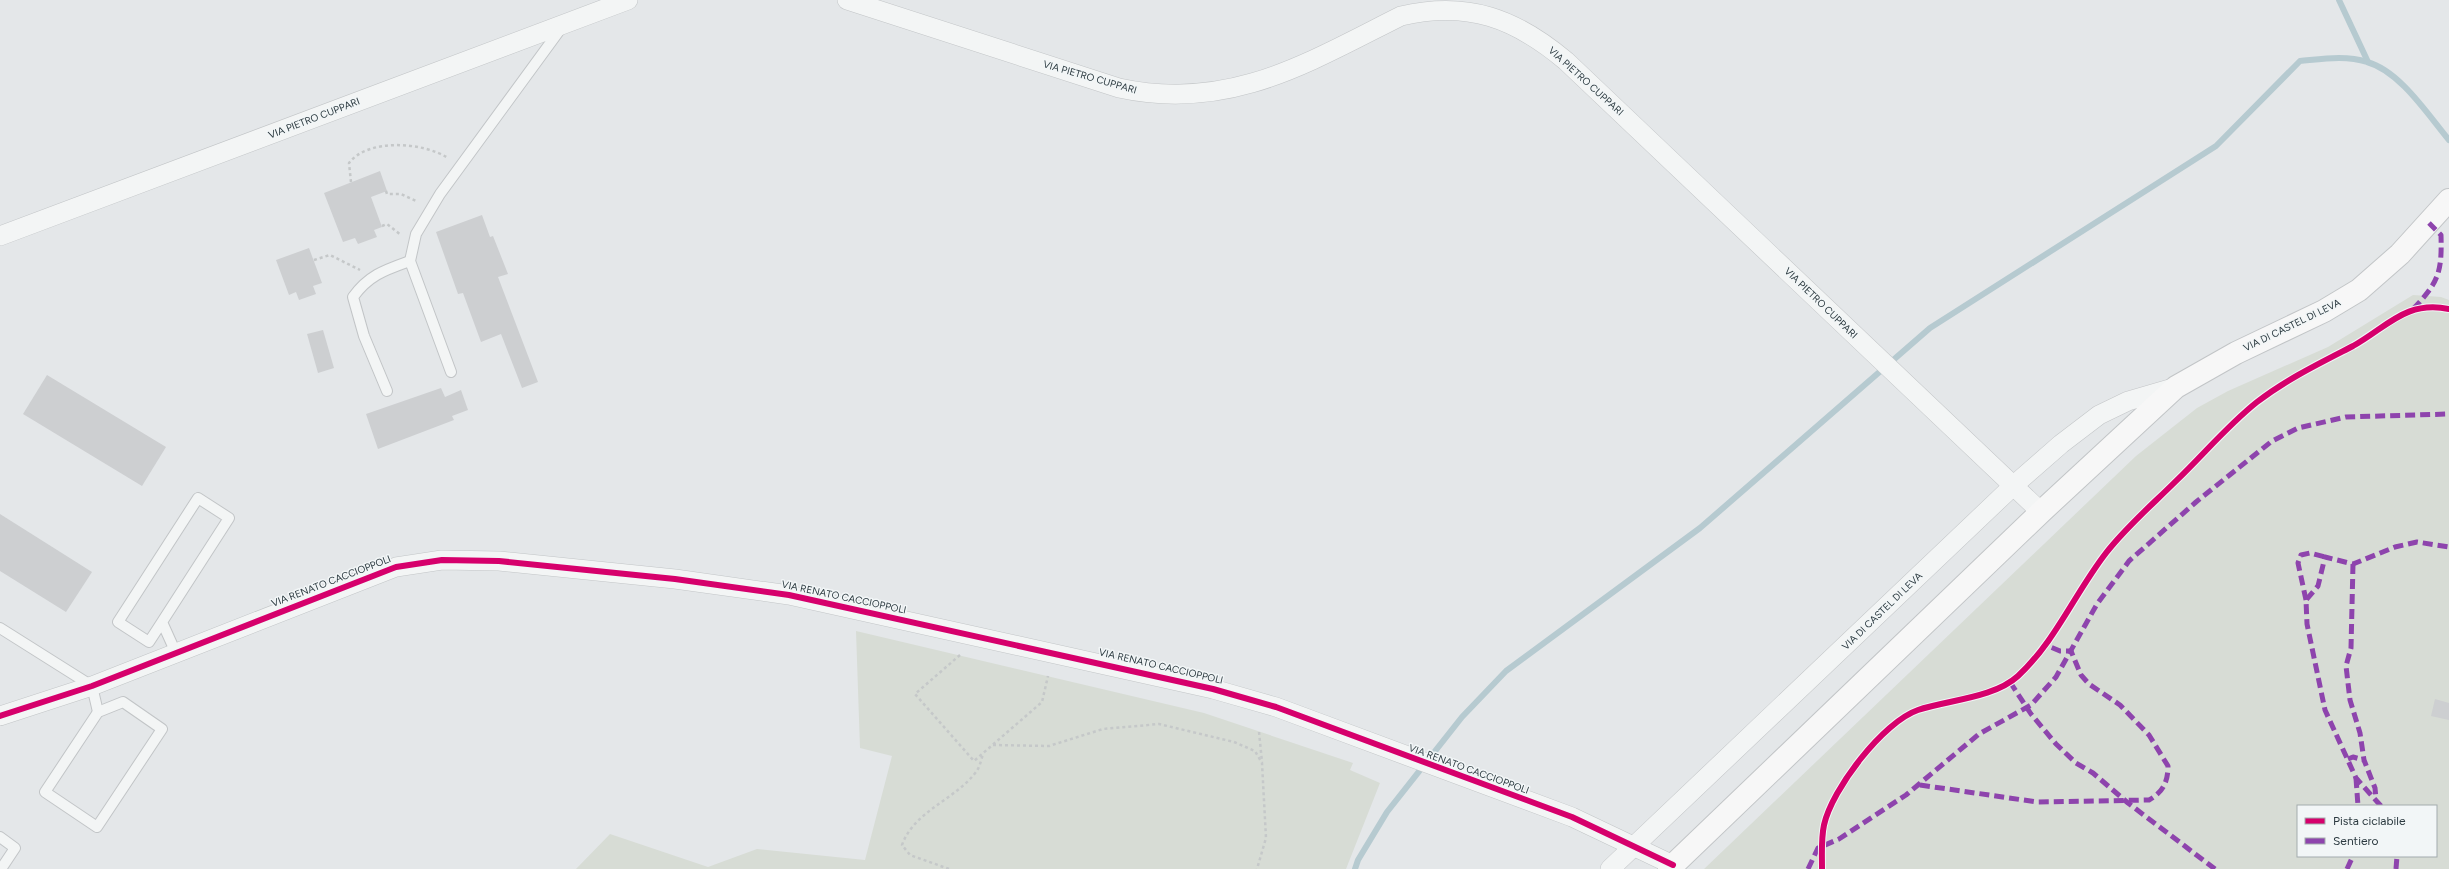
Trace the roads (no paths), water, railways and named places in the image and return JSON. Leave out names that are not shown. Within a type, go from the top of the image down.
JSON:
[{"type":"street","name":"VIA PIETRO CUPPARI","points":[[0,236],[628,0]]},
{"type":"street","name":"VIA PIETRO CUPPARI","points":[[847,0],[1119,88],[1137,92],[1192,95],[1231,90],[1285,72],[1414,11],[1441,5],[1457,4],[1484,9],[1513,22],[1566,61],[2041,512]]},
{"type":"street","name":"VIA DI CASTEL DI LEVA","points":[[1671,867],[2041,512],[2176,387],[2236,353],[2324,311],[2359,290],[2400,254],[2444,206]]},
{"type":"street","name":"VIA DI CASTEL DI LEVA","points":[[1610,869],[1694,791],[2013,486],[2062,444],[2099,415],[2128,401],[2176,387]]},
{"type":"street","name":"VIA RENATO CACCIOPPOLI","points":[[0,716],[92,686],[396,566],[442,560],[499,561],[675,579],[789,594],[1213,688],[1276,707],[1466,779],[1572,817],[1634,846],[1671,867]]},
{"type":"lane","points":[[451,372],[410,261],[415,237],[429,212],[565,24]]},
{"type":"lane","points":[[387,391],[364,336],[352,297],[362,283],[368,279],[381,271],[410,261]]},
{"type":"lane","points":[[198,498],[229,518],[162,622],[149,642],[118,622],[198,498]]},
{"type":"lane","points":[[162,622],[176,653]]},
{"type":"lane","points":[[0,628],[92,686],[98,712],[45,792],[97,827],[162,729],[123,702],[98,712]]},
{"type":"lane","points":[[0,837],[16,848],[1,869]]},
{"type":"waterway","points":[[2339,0],[2368,62]]},
{"type":"waterway","points":[[1355,869],[1358,860],[1387,812],[1462,717],[1506,671],[1700,528],[1930,328],[2216,146],[2300,61],[2334,58],[2351,59],[2367,62],[2379,67],[2391,74],[2402,84],[2423,107],[2449,140]]}]
